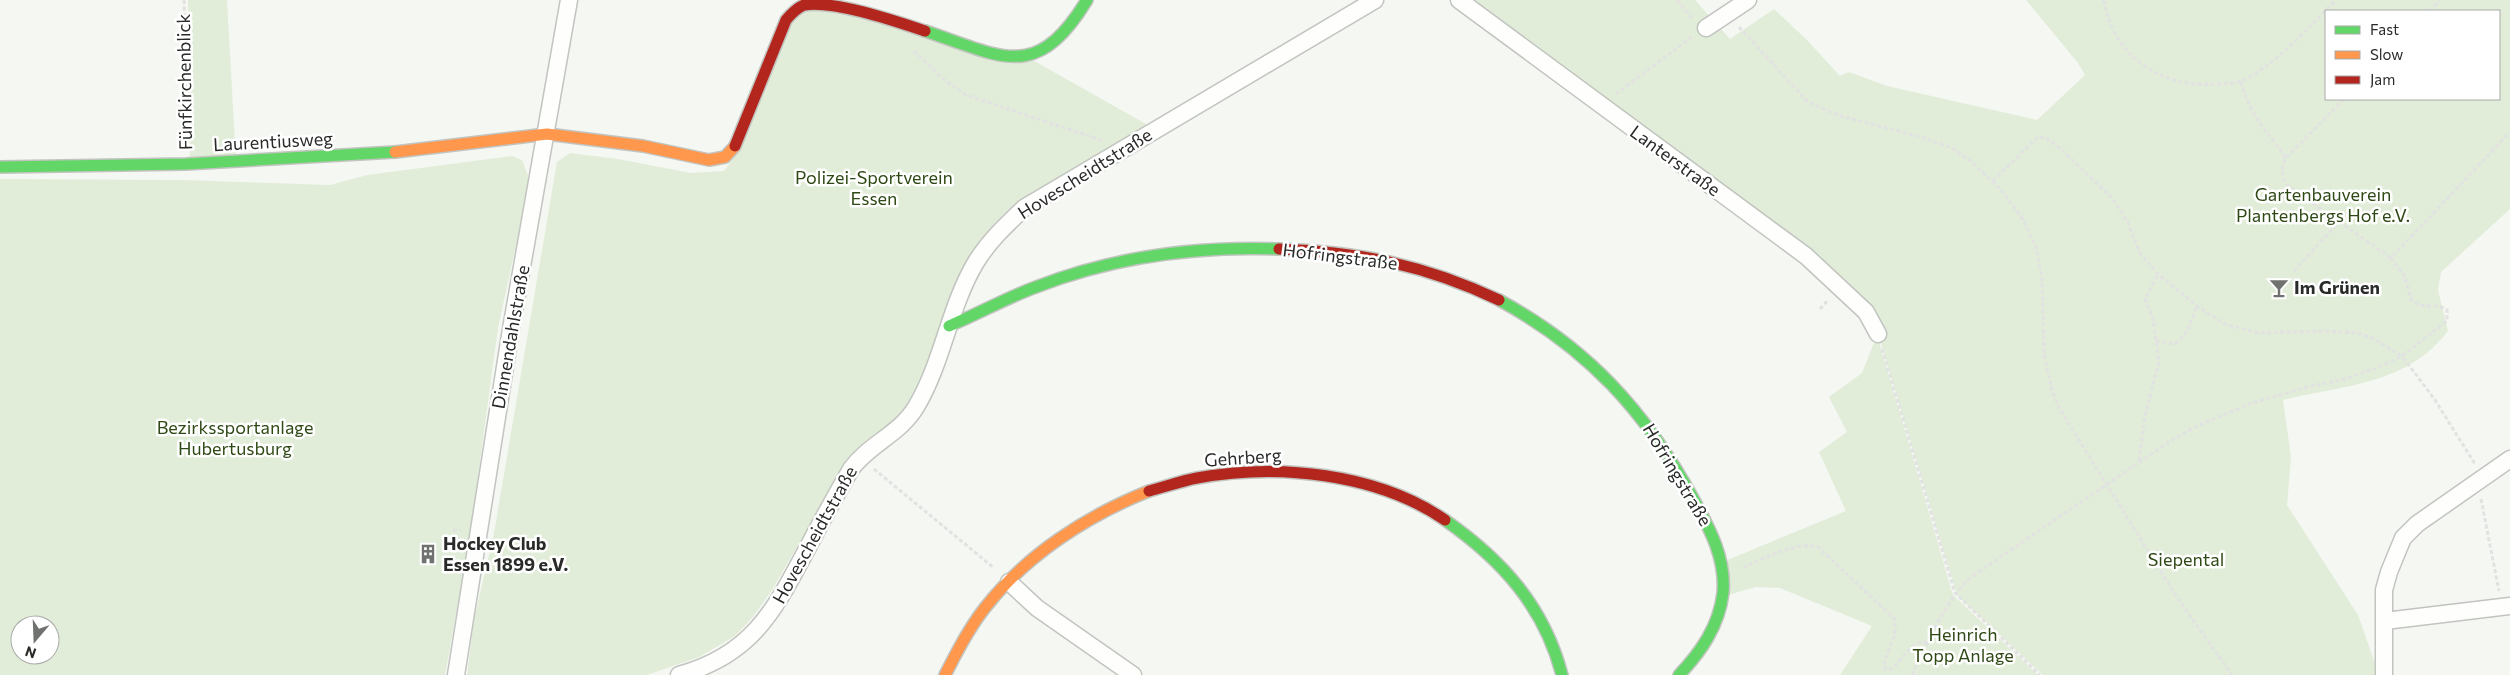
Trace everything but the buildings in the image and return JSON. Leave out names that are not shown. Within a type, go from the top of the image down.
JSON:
[{"type":"street","name":"Dinnendahlstraße","points":[[456,675],[511,329],[570,0]]},
{"type":"street","name":"Laurentiusweg","points":[[0,167],[186,164],[366,154],[547,134],[643,146],[692,158],[709,160],[725,157],[734,149],[786,20],[792,10],[808,1],[842,4],[974,48],[1012,58],[1035,54],[1050,47],[1062,38],[1087,0]]},
{"type":"street","name":"Hovescheidtstraße","points":[[679,675],[704,668],[743,643],[761,626],[779,600],[828,508],[860,457],[899,430],[916,408],[976,263],[998,232],[1024,208],[1375,0]]},
{"type":"street","name":"Lanterstraße","points":[[1459,0],[1806,256],[1866,312],[1878,334]]},
{"type":"street","points":[[1703,29],[1748,0]]},
{"type":"street","name":"Hofringstraße","points":[[949,326],[1035,288],[1088,270],[1135,259],[1185,252],[1245,248],[1304,250],[1383,259],[1452,280],[1510,305],[1559,336],[1608,378],[1646,420],[1676,466],[1713,536],[1721,560],[1723,579],[1717,622],[1706,644],[1679,675]]},
{"type":"street","points":[[2384,675],[2386,581],[2403,538],[2417,524],[2510,458]]},
{"type":"street","name":"Gehrberg","points":[[945,675],[970,628],[1009,582],[1070,530],[1111,507],[1149,491],[1228,473],[1274,470],[1326,475],[1380,488],[1424,507],[1464,531],[1495,557],[1526,594],[1547,631],[1562,675]]},
{"type":"street","points":[[1009,582],[1036,608],[1132,675]]},
{"type":"street","points":[[2385,621],[2506,606]]},
{"type":"path","name":"Fünfkirchenblick","points":[[184,0],[186,164]]},
{"type":"path","points":[[1600,105],[1703,29],[1677,0]]},
{"type":"path","points":[[2104,0],[2114,33],[2131,57],[2167,79],[2205,85],[2241,82],[2262,69],[2285,50],[2325,11]]},
{"type":"path","points":[[2326,10],[2336,0]]},
{"type":"path","points":[[2431,10],[2440,0]]},
{"type":"path","points":[[1726,15],[1808,102],[1838,116],[1946,146],[1963,155],[1993,181],[2017,211],[2036,247],[2042,279],[2044,354],[2052,391],[2061,411],[2200,632],[2232,675]]},
{"type":"path","points":[[912,48],[942,78],[966,95],[1098,138],[1123,149]]},
{"type":"path","points":[[2241,82],[2244,94],[2264,129],[2282,151],[2285,159]]},
{"type":"path","points":[[1912,675],[1954,593],[1971,576],[2106,484],[2172,440],[2228,412],[2307,388],[2341,380],[2377,368],[2402,356],[2436,330],[2448,316],[2447,310],[2442,307],[2421,306],[2412,301],[2404,274],[2391,258],[2287,185],[2282,177],[2285,159],[2343,100]]},
{"type":"path","points":[[2391,258],[2510,132]]},
{"type":"path","points":[[1993,181],[2038,137],[2046,138],[2075,161],[2112,198],[2127,221],[2140,253],[2158,274],[2196,306],[2225,324],[2248,332],[2358,333],[2372,338],[2402,356],[2435,400],[2480,479],[2506,606]]},
{"type":"path","points":[[2294,272],[2338,222]]},
{"type":"path","points":[[2139,462],[2145,416],[2159,362],[2153,319],[2145,299],[2158,274]]},
{"type":"path","points":[[2156,341],[2175,344],[2187,332],[2196,306]]},
{"type":"path","points":[[1878,334],[1954,593],[2040,675]]},
{"type":"path","points":[[860,457],[1009,582]]},
{"type":"path","points":[[453,530],[460,531]]},
{"type":"path","points":[[1723,579],[1744,567],[1794,548],[1812,545],[1818,547],[1894,618],[1897,630],[1885,658],[1884,667],[1886,670],[1892,669],[1918,643],[1928,642]]},
{"type":"green space","points":[[188,0],[227,0],[236,161],[190,162]]},
{"type":"green space","points":[[1462,0],[1695,0],[1730,39],[1774,9],[1806,39],[1840,76],[1849,72],[1887,86],[2037,120],[2085,75],[2078,63],[2026,0],[2510,0],[2510,209],[2441,272],[2438,290],[2448,331],[2432,349],[2394,373],[2351,386],[2283,400],[2291,457],[2287,505],[2358,615],[2379,675],[2043,675],[1957,595],[1878,334],[1866,312]]},
{"type":"green space","name":"Polizei-Sportverein Essen","points":[[819,3],[1029,58],[1153,128],[995,231],[916,401],[837,478],[772,590],[753,617],[735,636],[699,657],[647,675],[467,675],[474,620],[494,533],[557,162],[570,153],[618,159],[691,173],[724,171],[735,156],[792,13]]},
{"type":"green space","name":"Bezirkssportanlage Hubertusburg","points":[[512,156],[522,160],[530,181],[498,328],[470,535],[445,675],[0,675],[0,179],[183,180],[330,185],[367,175]]},
{"type":"green space","name":"Heinrich Topp Anlage","points":[[1877,335],[1953,595],[2038,675],[1840,675],[1872,626],[1780,588],[1756,587],[1728,595],[1725,561],[1846,511],[1819,452],[1847,432],[1829,397],[1862,373]]},
{"type":"traffic: fast","points":[[925,31],[997,55],[1016,56],[1034,53],[1051,44],[1069,26],[1087,0]]},
{"type":"traffic: fast","points":[[0,167],[186,164],[395,152]]},
{"type":"traffic: fast","points":[[949,326],[1025,291],[1095,268],[1125,261],[1186,252],[1217,249],[1279,249]]},
{"type":"traffic: fast","points":[[1499,300],[1560,339],[1612,385],[1656,438],[1706,522],[1716,545],[1722,568],[1723,593],[1721,605],[1708,638],[1679,675]]},
{"type":"traffic: fast","points":[[1445,520],[1485,551],[1518,587],[1544,627],[1562,675]]},
{"type":"traffic: slow","points":[[395,152],[547,134],[643,146],[709,160],[725,157],[735,146]]},
{"type":"traffic: slow","points":[[945,675],[978,617],[1018,572],[1080,525],[1149,491]]},
{"type":"traffic: jam","points":[[735,146],[786,20],[801,6],[817,4],[848,8],[925,31]]},
{"type":"traffic: jam","points":[[1279,249],[1337,253],[1392,262],[1445,278],[1499,300]]},
{"type":"traffic: jam","points":[[1149,491],[1191,479],[1228,474],[1292,472],[1357,482],[1389,492],[1418,504],[1445,520]]},
{"type":"place","name":"Im Grünen","points":[[2279,288]]},
{"type":"place","name":"Hockey Club Essen 1899 e.V.","points":[[428,554]]},
{"type":"park label","name":"Gartenbauverein Plantenbergs Hof e.V.","points":[[2323,205]]},
{"type":"park label","name":"Siepental","points":[[2186,560]]}]
